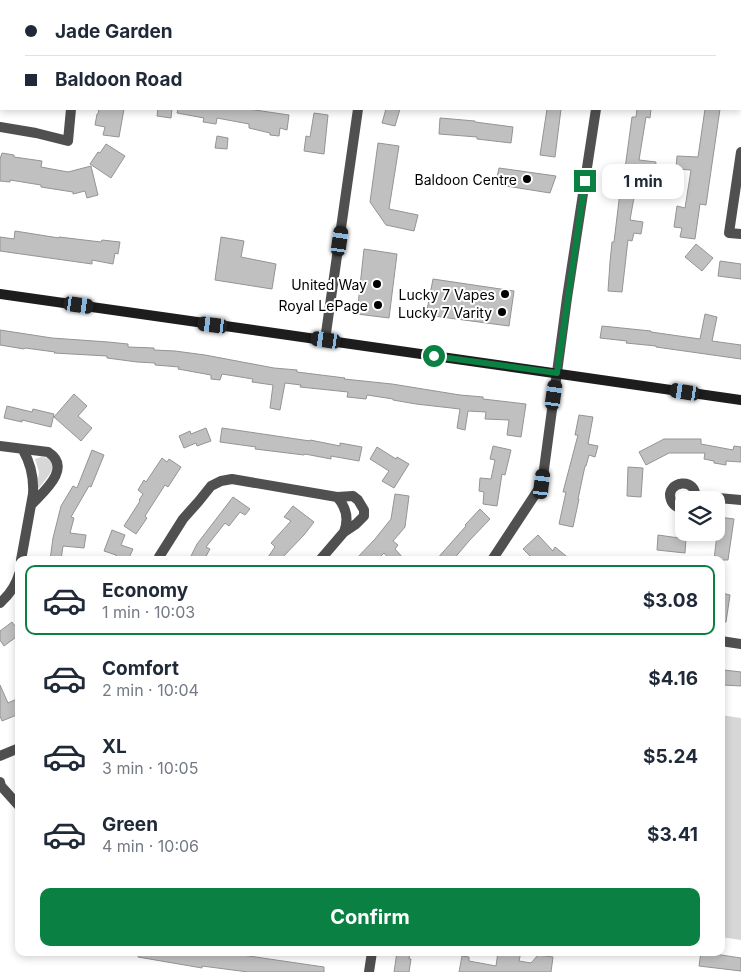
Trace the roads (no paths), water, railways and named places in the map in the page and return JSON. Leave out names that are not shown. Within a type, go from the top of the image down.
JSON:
[{"type":"main road","points":[[0,294],[741,400]]},
{"type":"street","points":[[0,127],[68,141],[71,110]]},
{"type":"street","points":[[326,340],[358,110]]},
{"type":"street","points":[[495,556],[542,484],[596,110]]},
{"type":"street","points":[[741,152],[730,233],[741,234]]},
{"type":"street","points":[[0,446],[48,452],[56,460],[58,466],[54,480],[31,506]]},
{"type":"street","points":[[22,556],[33,485],[30,466],[23,450]]},
{"type":"street","points":[[160,556],[183,519],[211,486],[232,478],[337,497],[353,496],[358,500],[364,510],[364,516],[344,532],[323,556]]},
{"type":"street","points":[[675,506],[671,501],[671,493],[675,486],[682,483],[690,485],[694,491]]},
{"type":"street","points":[[337,497],[346,512],[347,520],[344,532]]},
{"type":"street","points":[[725,499],[741,500]]},
{"type":"street","points":[[0,603],[7,597],[15,583]]},
{"type":"street","points":[[725,642],[741,644]]},
{"type":"street","points":[[0,756],[15,750]]},
{"type":"street","points":[[0,782],[1,786],[15,802]]},
{"type":"street","points":[[369,972],[371,956]]},
{"type":"place","name":"Baldoon Centre","points":[[527,179]]},
{"type":"place","name":"United Way","points":[[377,284]]},
{"type":"place","name":"Lucky 7 Vapes","points":[[505,294]]},
{"type":"place","name":"Royal LePage","points":[[378,305]]},
{"type":"place","name":"Lucky 7 Varity","points":[[502,312]]}]
